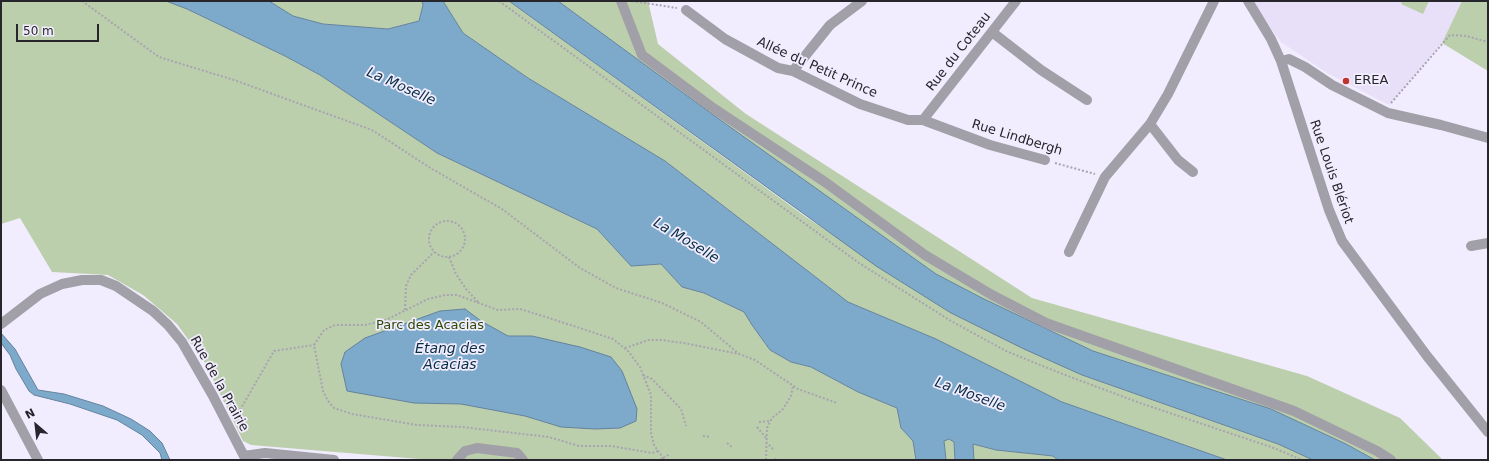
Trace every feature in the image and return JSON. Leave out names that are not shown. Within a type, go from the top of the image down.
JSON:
[{"type":"street","points":[[621,1],[642,55],[713,108],[824,182],[925,255],[992,295],[1046,323],[1294,411],[1377,451],[1391,460]]},
{"type":"street","points":[[793,71],[830,25],[862,1]]},
{"type":"street","name":"Rue du Coteau","points":[[923,120],[1016,1]]},
{"type":"street","points":[[1069,252],[1105,177],[1150,124],[1168,94],[1214,1]]},
{"type":"street","name":"Rue Louis Blériot","points":[[1248,1],[1271,39],[1281,61],[1329,210],[1342,240],[1427,356],[1488,432]]},
{"type":"street","name":"Allée du Petit Prince","points":[[686,10],[725,38],[778,68],[793,71],[860,104],[908,120],[923,120]]},
{"type":"street","points":[[992,32],[1041,70],[1087,100]]},
{"type":"street","points":[[1281,61],[1289,60],[1305,67],[1332,85],[1384,112],[1488,138]]},
{"type":"street","name":"Rue Lindbergh","points":[[923,120],[990,145],[1045,160]]},
{"type":"street","points":[[1150,124],[1178,160],[1193,172]]},
{"type":"street","points":[[1471,246],[1488,243]]},
{"type":"street","name":"Rue de la Prairie","points":[[1,324],[40,294],[62,284],[82,280],[101,280],[116,286],[153,311],[168,325],[182,342],[245,458]]},
{"type":"street","points":[[1,390],[38,460]]},
{"type":"street","points":[[457,460],[465,451],[477,448],[518,453],[523,460]]},
{"type":"street","points":[[245,458],[265,453],[334,460]]},
{"type":"path","points":[[82,1],[159,57],[234,80],[372,130],[432,169],[502,209],[580,268],[616,288],[662,303],[701,322],[739,354]]},
{"type":"path","points":[[499,1],[859,263],[951,321],[1006,351],[1060,373],[1140,403],[1274,448],[1302,460]]},
{"type":"path","points":[[629,1],[686,10]]},
{"type":"path","points":[[1384,112],[1450,35],[1466,36],[1488,42]]},
{"type":"path","name":"Rue Lindbergh","points":[[1045,160],[1105,177]]},
{"type":"path","points":[[448,220],[454,222],[462,228],[465,239],[461,250],[457,254],[449,257],[440,256],[434,251],[429,243],[430,231],[438,222],[448,220]]},
{"type":"path","points":[[405,310],[406,286],[411,275],[434,251]]},
{"type":"path","points":[[449,257],[463,284],[479,304]]},
{"type":"path","points":[[658,451],[652,453],[611,446],[579,446],[549,437],[462,426],[417,425],[352,414],[334,408],[322,391],[314,345],[324,330],[335,325],[365,325],[386,320],[428,299],[445,295],[457,295],[498,310],[520,309],[549,318],[613,339],[624,348],[640,367],[651,395],[651,433],[654,445],[658,451],[663,459]]},
{"type":"path","points":[[624,348],[649,340],[661,340],[739,354],[755,360],[793,386],[837,403]]},
{"type":"path","points":[[228,426],[233,423],[274,351],[314,345]]},
{"type":"path","points":[[643,375],[652,379],[681,409],[686,426]]},
{"type":"path","points":[[766,460],[767,428],[786,405],[791,396],[793,386]]},
{"type":"path","points":[[759,422],[771,422]]},
{"type":"path","points":[[757,427],[766,438]]},
{"type":"path","points":[[703,436],[710,437]]},
{"type":"path","points":[[766,442],[773,449]]},
{"type":"path","points":[[727,443],[733,448]]},
{"type":"path","points":[[660,460],[670,454]]},
{"type":"shaded area","points":[[1250,1],[1462,1],[1442,43],[1389,105],[1327,73],[1281,42]]},
{"type":"green space","name":"Parc des Acacias","points":[[1,1],[166,1],[187,9],[285,56],[320,75],[437,153],[597,229],[631,266],[661,264],[682,287],[704,293],[744,312],[770,350],[791,362],[811,367],[858,392],[897,408],[901,428],[913,441],[916,460],[431,460],[251,445],[243,441],[205,363],[177,324],[143,295],[108,275],[52,272],[20,218],[1,224]]},
{"type":"green space","points":[[269,1],[422,1],[423,5],[419,21],[388,29],[323,24],[293,16]]},
{"type":"green space","points":[[443,1],[509,1],[806,217],[951,313],[1082,375],[1278,444],[1313,460],[1227,460],[1062,402],[936,339],[848,302],[665,161],[528,78],[463,33]]},
{"type":"green space","points":[[558,1],[648,1],[658,44],[746,114],[1032,298],[1307,376],[1400,418],[1443,460],[1375,460],[1346,444],[1271,409],[1093,351],[982,298],[936,274],[712,114]]},
{"type":"green space","points":[[1402,1],[1429,1],[1423,14],[1401,4]]},
{"type":"green space","points":[[1462,1],[1488,1],[1488,71],[1442,43]]},
{"type":"green space","points":[[949,439],[954,442],[955,460],[946,460],[944,441]]},
{"type":"green space","points":[[973,444],[996,450],[1053,456],[1058,460],[974,460]]},
{"type":"water","name":"La Moselle","points":[[166,1],[269,1],[293,16],[323,24],[388,29],[419,21],[423,5],[422,1],[443,1],[463,33],[528,78],[665,161],[848,302],[936,339],[1062,402],[1227,460],[1058,460],[1053,456],[996,450],[973,444],[974,460],[955,460],[954,442],[949,439],[944,441],[946,460],[916,460],[913,441],[901,428],[897,408],[858,392],[811,367],[791,362],[770,350],[744,312],[704,293],[682,287],[661,264],[631,266],[597,229],[437,153],[320,75],[285,56],[187,9]]},
{"type":"water","points":[[509,1],[558,1],[712,114],[936,274],[982,298],[1093,351],[1271,409],[1346,444],[1375,460],[1313,460],[1278,444],[1082,375],[1024,349],[951,313],[876,266]]},
{"type":"water","name":"Étang des Acacias","points":[[465,309],[481,321],[508,336],[532,336],[580,347],[611,357],[622,371],[637,409],[636,421],[620,428],[595,429],[561,427],[525,416],[461,404],[414,403],[347,391],[341,364],[345,352],[365,338],[440,311]]},
{"type":"water","points":[[1,333],[15,349],[38,390],[64,394],[103,406],[131,419],[150,431],[162,443],[170,460],[162,460],[160,453],[142,435],[117,420],[70,404],[34,395],[29,391],[16,369],[10,355],[1,343]]},
{"type":"place","name":"EREA","points":[[1346,81]]}]
